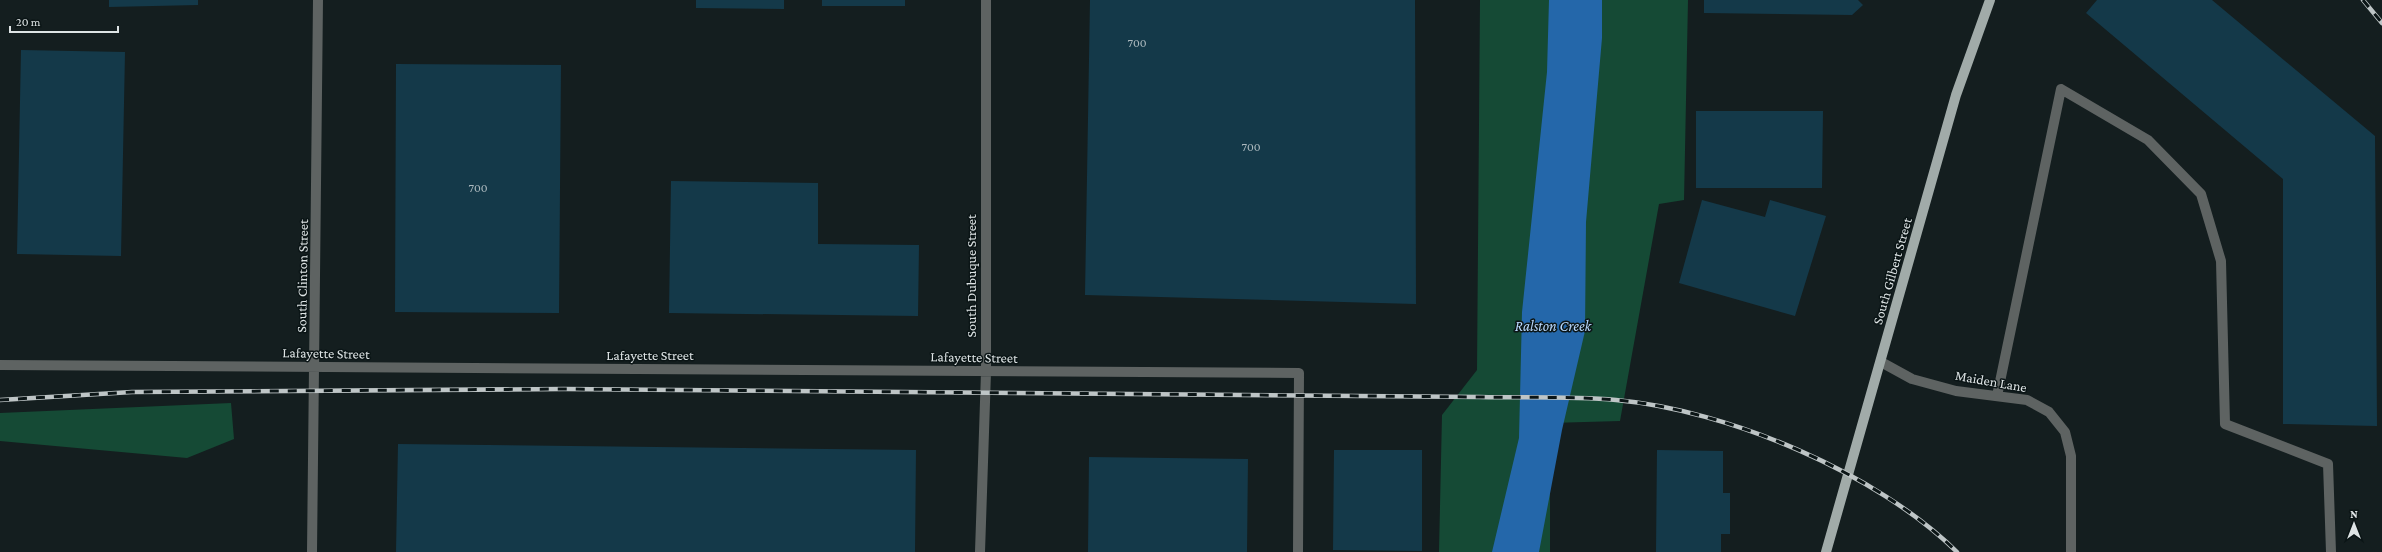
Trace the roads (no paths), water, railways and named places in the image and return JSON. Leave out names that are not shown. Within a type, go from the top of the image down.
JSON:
[{"type":"main road","name":"South Gilbert Street","points":[[1826,552],[1956,95],[1990,0]]},
{"type":"street","name":"South Clinton Street","points":[[312,552],[318,0]]},
{"type":"street","name":"South Dubuque Street","points":[[980,552],[986,372],[986,0]]},
{"type":"street","points":[[1997,396],[2061,89],[2148,140],[2201,194],[2222,261],[2225,424],[2328,464],[2331,552]]},
{"type":"street","name":"Maiden Lane","points":[[1881,362],[1912,379],[1956,391],[2027,400],[2049,412],[2064,432],[2071,456],[2071,552]]},
{"type":"street","name":"Lafayette Street","points":[[0,365],[1299,373],[1298,552]]},
{"type":"water","name":"Ralston Creek","points":[[1549,0],[1602,0],[1602,38],[1586,222],[1585,331],[1562,430],[1539,552],[1492,552],[1519,438],[1522,312],[1547,72]]},
{"type":"railway","points":[[2363,0],[2382,23]]},
{"type":"railway","points":[[0,400],[132,392],[564,389],[1548,397],[1616,400],[1660,406],[1705,417],[1752,432],[1798,450],[1843,472],[1886,496],[1924,523],[1957,552]]}]
